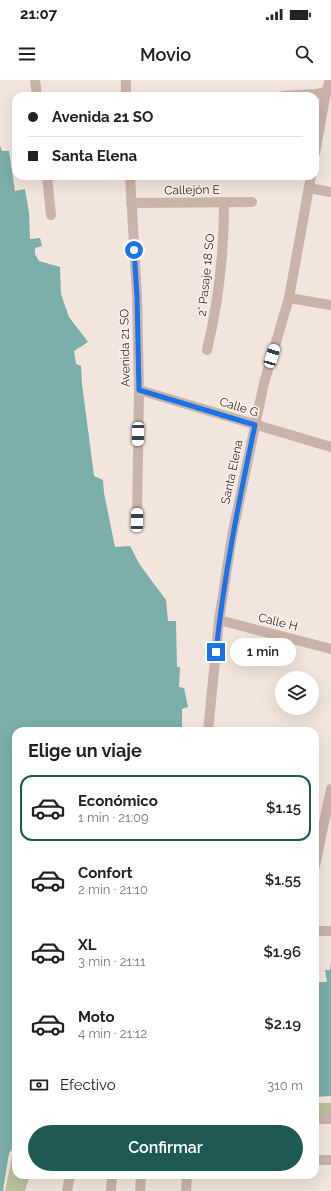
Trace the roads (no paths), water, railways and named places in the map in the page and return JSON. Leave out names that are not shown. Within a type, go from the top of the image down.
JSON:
[{"type":"street","points":[[35,80],[36,92]]},
{"type":"street","points":[[126,80],[126,92]]},
{"type":"street","points":[[319,136],[329,92],[330,80]]},
{"type":"street","points":[[319,93],[329,92]]},
{"type":"street","points":[[47,180],[51,215]]},
{"type":"street","name":"Avenida 21 SO","points":[[130,180],[137,296],[139,390],[137,520]]},
{"type":"street","name":"Santa Elena","points":[[208,727],[219,620],[232,536],[264,383],[290,298],[310,180]]},
{"type":"street","points":[[308,188],[331,192]]},
{"type":"street","name":"Callejón E","points":[[131,204],[252,202]]},
{"type":"street","name":"2° Pasaje 18 SO","points":[[207,350],[213,327],[221,278],[224,203]]},
{"type":"street","points":[[290,298],[331,305]]},
{"type":"street","name":"Calle G","points":[[139,390],[331,447]]},
{"type":"street","name":"Calle H","points":[[219,620],[331,649]]},
{"type":"street","points":[[319,847],[331,789]]},
{"type":"street","points":[[319,931],[331,931]]},
{"type":"street","points":[[319,1119],[331,1119]]},
{"type":"street","points":[[319,1160],[331,1160]]},
{"type":"street","points":[[67,1191],[69,1179]]},
{"type":"street","points":[[111,1191],[112,1179]]},
{"type":"street","points":[[140,1191],[141,1179]]},
{"type":"street","points":[[186,1191],[187,1179]]},
{"type":"water","points":[[0,146],[2,151],[9,151],[12,180],[13,180],[15,191],[25,189],[29,213],[30,239],[40,238],[42,246],[35,248],[35,254],[39,261],[60,267],[61,294],[69,317],[88,342],[74,351],[76,364],[81,366],[94,476],[103,480],[104,493],[115,547],[130,546],[140,565],[166,600],[168,621],[176,621],[177,667],[180,667],[179,687],[184,688],[188,707],[182,709],[182,727],[12,727],[12,1150],[9,1153],[3,1191],[0,1191]]},
{"type":"water","points":[[331,961],[331,1096],[319,1097],[319,982],[327,982],[325,970],[330,970]]}]
